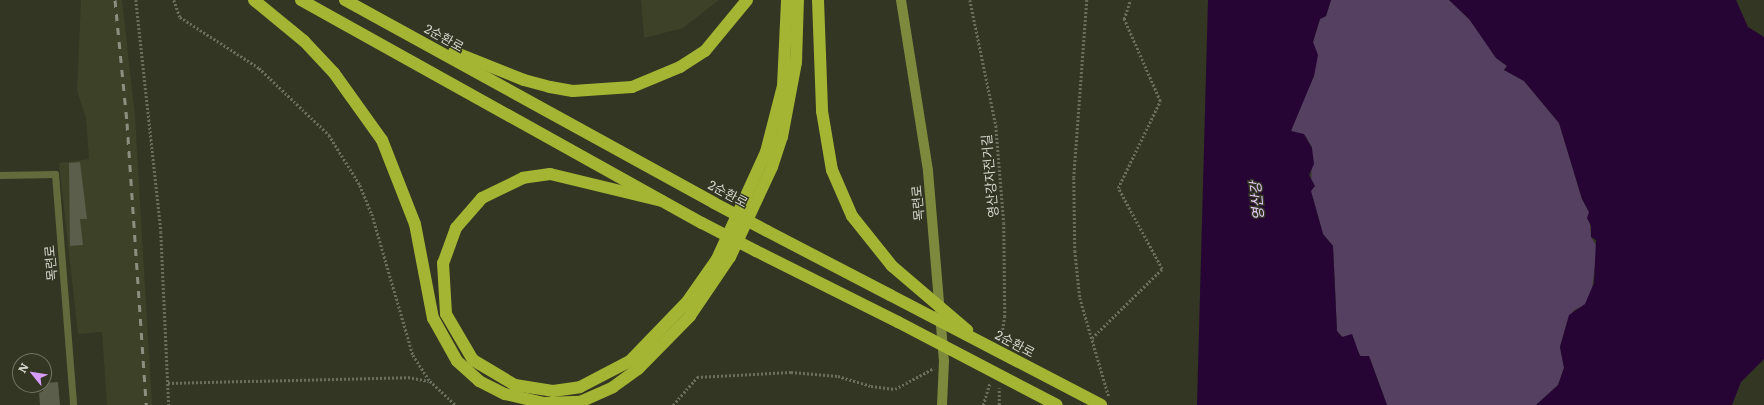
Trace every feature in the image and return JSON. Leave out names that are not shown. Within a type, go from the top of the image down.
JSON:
[{"type":"highway","points":[[254,0],[334,73],[382,140],[415,224],[433,318],[457,361],[479,381],[505,394],[544,403],[580,402],[613,387],[638,369],[690,316],[726,264],[758,199],[782,137],[796,62],[798,0]]},
{"type":"highway","points":[[301,0],[702,223],[898,322],[1057,405]]},
{"type":"highway","name":"2순환로","points":[[345,0],[404,31],[714,203],[981,342],[1106,403]]},
{"type":"highway","points":[[404,31],[524,80],[573,91],[606,91],[650,81],[699,55],[725,31],[747,0]]},
{"type":"highway","points":[[662,201],[550,174],[523,178],[482,198],[456,228],[443,264],[446,314],[473,360],[515,385],[553,391],[580,388],[630,361],[687,302],[717,260],[766,152],[783,86],[787,0]]},
{"type":"highway","points":[[818,0],[822,111],[832,170],[852,216],[892,266],[981,342]]},
{"type":"street","name":"목련로","points":[[901,0],[928,171],[944,361],[942,405]]},
{"type":"lane","name":"목련로","points":[[0,175],[55,174],[73,405]]},
{"type":"path","points":[[136,0],[159,203],[169,405]]},
{"type":"path","points":[[174,0],[180,17],[260,68],[329,135],[366,200],[397,308],[413,355],[430,381],[456,405]]},
{"type":"path","name":"영산강자전거길","points":[[970,0],[997,141],[1004,223],[1005,316],[1000,346]]},
{"type":"path","points":[[1087,0],[1073,206],[1080,298],[1092,338],[1106,403]]},
{"type":"path","points":[[1092,338],[1162,270],[1118,188],[1160,101],[1124,18],[1130,0]]},
{"type":"path","points":[[672,405],[697,377],[791,372],[838,376],[871,386],[895,389],[918,380],[944,361]]},
{"type":"path","points":[[168,383],[408,377],[430,381]]},
{"type":"shaded area","points":[[81,0],[122,0],[135,116],[152,405],[107,405],[102,332],[78,334],[59,163],[89,159],[86,118],[77,91]]},
{"type":"shaded area","points":[[641,0],[719,0],[683,28],[644,38]]},
{"type":"shaded area","points":[[1331,0],[1449,0],[1473,23],[1496,58],[1507,66],[1504,70],[1524,81],[1559,123],[1582,199],[1589,212],[1591,237],[1597,247],[1592,290],[1585,305],[1574,310],[1567,322],[1560,347],[1564,368],[1558,385],[1536,405],[1387,405],[1369,356],[1361,356],[1337,331],[1333,246],[1323,234],[1311,191],[1312,147],[1304,134],[1292,133],[1291,125],[1314,76],[1317,55],[1313,42],[1320,19],[1326,16]]},
{"type":"water","name":"영산강","points":[[1208,0],[1331,0],[1326,16],[1320,19],[1313,42],[1318,55],[1314,76],[1291,131],[1304,134],[1312,148],[1314,164],[1309,175],[1315,186],[1311,191],[1323,234],[1333,246],[1337,331],[1342,337],[1352,334],[1360,356],[1369,356],[1387,405],[1197,405]]},
{"type":"water","points":[[1449,0],[1736,0],[1748,27],[1764,37],[1764,359],[1741,382],[1732,405],[1536,405],[1558,385],[1564,368],[1560,347],[1569,315],[1585,304],[1594,283],[1596,240],[1591,237],[1591,226],[1587,218],[1589,212],[1582,199],[1559,123],[1524,81],[1504,70],[1507,66],[1496,58],[1469,19]]},
{"type":"building","points":[[80,162],[87,219],[80,219],[83,245],[70,246],[69,163]]},
{"type":"building","points":[[52,382],[58,382],[60,405],[40,405],[39,393],[52,393]]},
{"type":"railway","points":[[115,0],[127,123],[146,405]]}]
